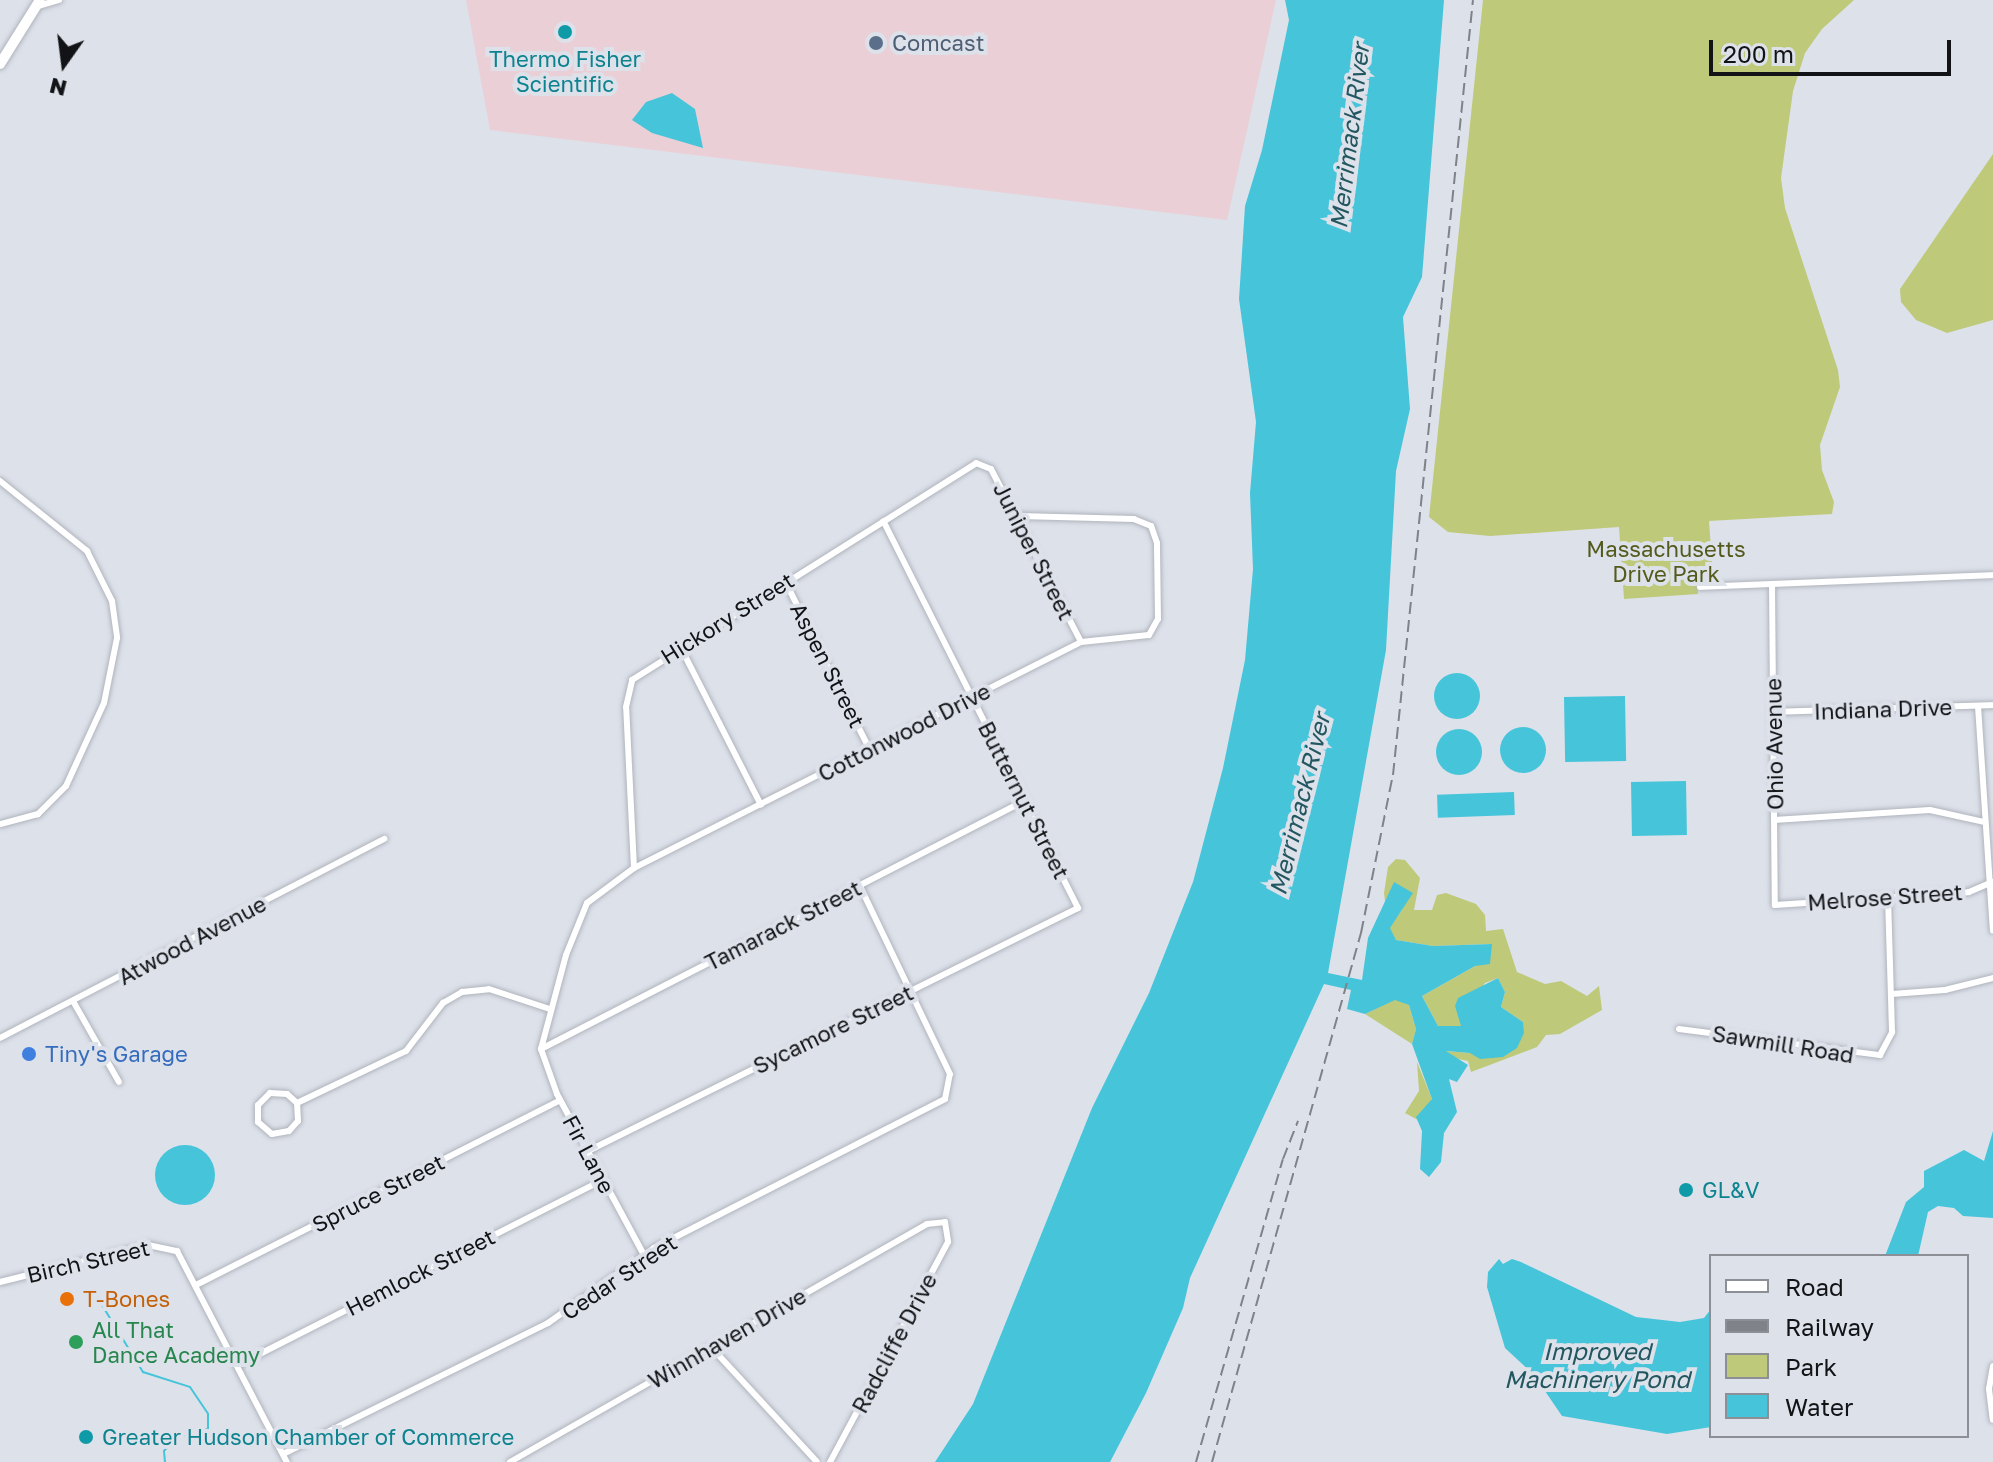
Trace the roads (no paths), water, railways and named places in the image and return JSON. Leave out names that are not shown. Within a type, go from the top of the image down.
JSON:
[{"type":"main road","points":[[0,64],[37,4]]},
{"type":"street","points":[[37,4],[59,0]]},
{"type":"street","name":"Hickory Street","points":[[634,868],[628,688],[639,674],[976,463],[985,463]]},
{"type":"street","name":"Juniper Street","points":[[985,463],[1019,516],[1081,642]]},
{"type":"street","points":[[0,481],[87,551],[110,593],[117,638],[104,703],[66,786],[38,814],[0,824]]},
{"type":"street","name":"Cottonwood Drive","points":[[541,1049],[550,1009],[587,903],[634,868],[1081,642],[1141,639],[1155,628],[1155,534],[1134,519],[1019,516]]},
{"type":"street","name":"Butternut Street","points":[[883,521],[1078,908]]},
{"type":"street","points":[[1700,587],[1993,575]]},
{"type":"street","name":"Aspen Street","points":[[785,581],[870,750]]},
{"type":"street","name":"Ohio Avenue","points":[[1772,584],[1775,905]]},
{"type":"street","points":[[680,646],[761,805]]},
{"type":"street","name":"Indiana Drive","points":[[1773,712],[1993,705]]},
{"type":"street","points":[[1978,706],[1993,930]]},
{"type":"street","name":"Tamarack Street","points":[[541,1049],[1024,801]]},
{"type":"street","points":[[1774,820],[1930,810],[1984,822]]},
{"type":"street","name":"Atwood Avenue","points":[[0,1038],[384,839]]},
{"type":"street","name":"Melrose Street","points":[[1775,905],[1888,900],[1969,892],[1991,883]]},
{"type":"street","points":[[860,886],[910,991]]},
{"type":"street","points":[[1888,900],[1892,994],[1945,990],[1993,978]]},
{"type":"street","name":"Sycamore Street","points":[[588,1151],[1078,908]]},
{"type":"street","points":[[297,1103],[406,1051],[443,1003],[462,992],[489,989],[550,1009]]},
{"type":"street","name":"Cedar Street","points":[[283,1454],[557,1318],[644,1255],[937,1105],[950,1093],[950,1074],[910,991]]},
{"type":"street","name":"Sawmill Road","points":[[1679,1029],[1870,1057],[1886,1051],[1892,1032],[1892,994]]},
{"type":"street","points":[[73,1001],[119,1082]]},
{"type":"street","name":"Fir Lane","points":[[541,1049],[560,1100],[644,1255]]},
{"type":"street","points":[[283,1092],[297,1103],[298,1121],[285,1133],[267,1132],[258,1122],[258,1105],[270,1093],[283,1092]]},
{"type":"street","name":"Spruce Street","points":[[196,1285],[560,1100]]},
{"type":"street","name":"Hemlock Street","points":[[238,1365],[602,1180]]},
{"type":"street","name":"Winnhaven Drive","points":[[510,1462],[927,1224],[945,1222]]},
{"type":"street","name":"Radcliffe Drive","points":[[830,1462],[948,1242],[945,1222]]},
{"type":"street","name":"Birch Street","points":[[0,1282],[158,1244],[177,1251],[287,1462]]},
{"type":"street","points":[[711,1347],[817,1462]]},
{"type":"street","points":[[1993,1366],[1989,1389],[1993,1420]]},
{"type":"water","name":"Merrimack River","points":[[1285,0],[1444,0],[1422,277],[1403,317],[1410,409],[1396,471],[1386,650],[1328,973],[1362,980],[1368,938],[1394,882],[1413,893],[1390,928],[1396,940],[1433,946],[1492,944],[1490,964],[1475,966],[1422,996],[1438,1026],[1461,1026],[1455,1006],[1458,998],[1498,978],[1505,992],[1501,1007],[1523,1022],[1524,1033],[1517,1048],[1503,1057],[1480,1059],[1470,1053],[1446,1051],[1468,1065],[1457,1082],[1449,1079],[1457,1112],[1444,1133],[1441,1162],[1429,1177],[1420,1169],[1422,1131],[1416,1117],[1432,1099],[1412,1044],[1416,1029],[1409,1005],[1395,1000],[1365,1014],[1347,1009],[1351,990],[1324,984],[1190,1278],[1183,1308],[1146,1393],[1110,1462],[935,1462],[973,1404],[1092,1108],[1149,993],[1193,882],[1223,768],[1245,660],[1253,569],[1250,493],[1256,422],[1239,299],[1245,206],[1262,150],[1289,20]]},
{"type":"water","points":[[672,93],[695,109],[703,148],[652,133],[632,120],[646,102]]},
{"type":"water","points":[[1457,673],[1473,680],[1480,696],[1473,712],[1457,719],[1441,712],[1434,696],[1441,680]]},
{"type":"water","points":[[1625,696],[1626,761],[1565,762],[1564,697]]},
{"type":"water","points":[[1523,727],[1539,734],[1546,750],[1539,766],[1523,773],[1507,766],[1500,750],[1507,734]]},
{"type":"water","points":[[1459,729],[1475,736],[1482,752],[1475,768],[1459,775],[1443,768],[1436,752],[1443,736]]},
{"type":"water","points":[[1686,781],[1687,835],[1632,836],[1631,782]]},
{"type":"water","points":[[1514,792],[1515,815],[1438,818],[1437,795]]},
{"type":"water","points":[[1993,1131],[1993,1218],[1963,1216],[1954,1208],[1938,1206],[1928,1212],[1918,1254],[1886,1254],[1906,1202],[1924,1187],[1924,1171],[1964,1150],[1984,1161]]},
{"type":"water","points":[[185,1145],[206,1154],[215,1175],[206,1196],[185,1205],[164,1196],[155,1175],[164,1154]]},
{"type":"water","name":"Improved Machinery Pond","points":[[1499,1259],[1503,1264],[1512,1259],[1636,1317],[1680,1322],[1704,1318],[1709,1312],[1709,1427],[1667,1434],[1562,1416],[1534,1375],[1505,1348],[1487,1287],[1488,1272]]},
{"type":"waterway","points":[[94,1292],[143,1372],[190,1387],[208,1414],[208,1429],[175,1439],[164,1451],[165,1462]]},
{"type":"railway","points":[[1212,1462],[1361,933],[1393,775],[1473,0]]},
{"type":"railway","points":[[1196,1462],[1283,1159],[1298,1121]]},
{"type":"place","name":"Thermo Fisher Scientific","points":[[565,32]]},
{"type":"place","name":"Comcast","points":[[876,43]]},
{"type":"place","name":"Tiny's Garage","points":[[29,1054]]},
{"type":"place","name":"GL&V","points":[[1686,1190]]},
{"type":"place","name":"T-Bones","points":[[67,1299]]},
{"type":"place","name":"All That Dance Academy","points":[[76,1342]]},
{"type":"place","name":"Greater Hudson Chamber of Commerce","points":[[86,1437]]},
{"type":"park label","name":"Massachusetts Drive Park","points":[[1666,560]]}]
